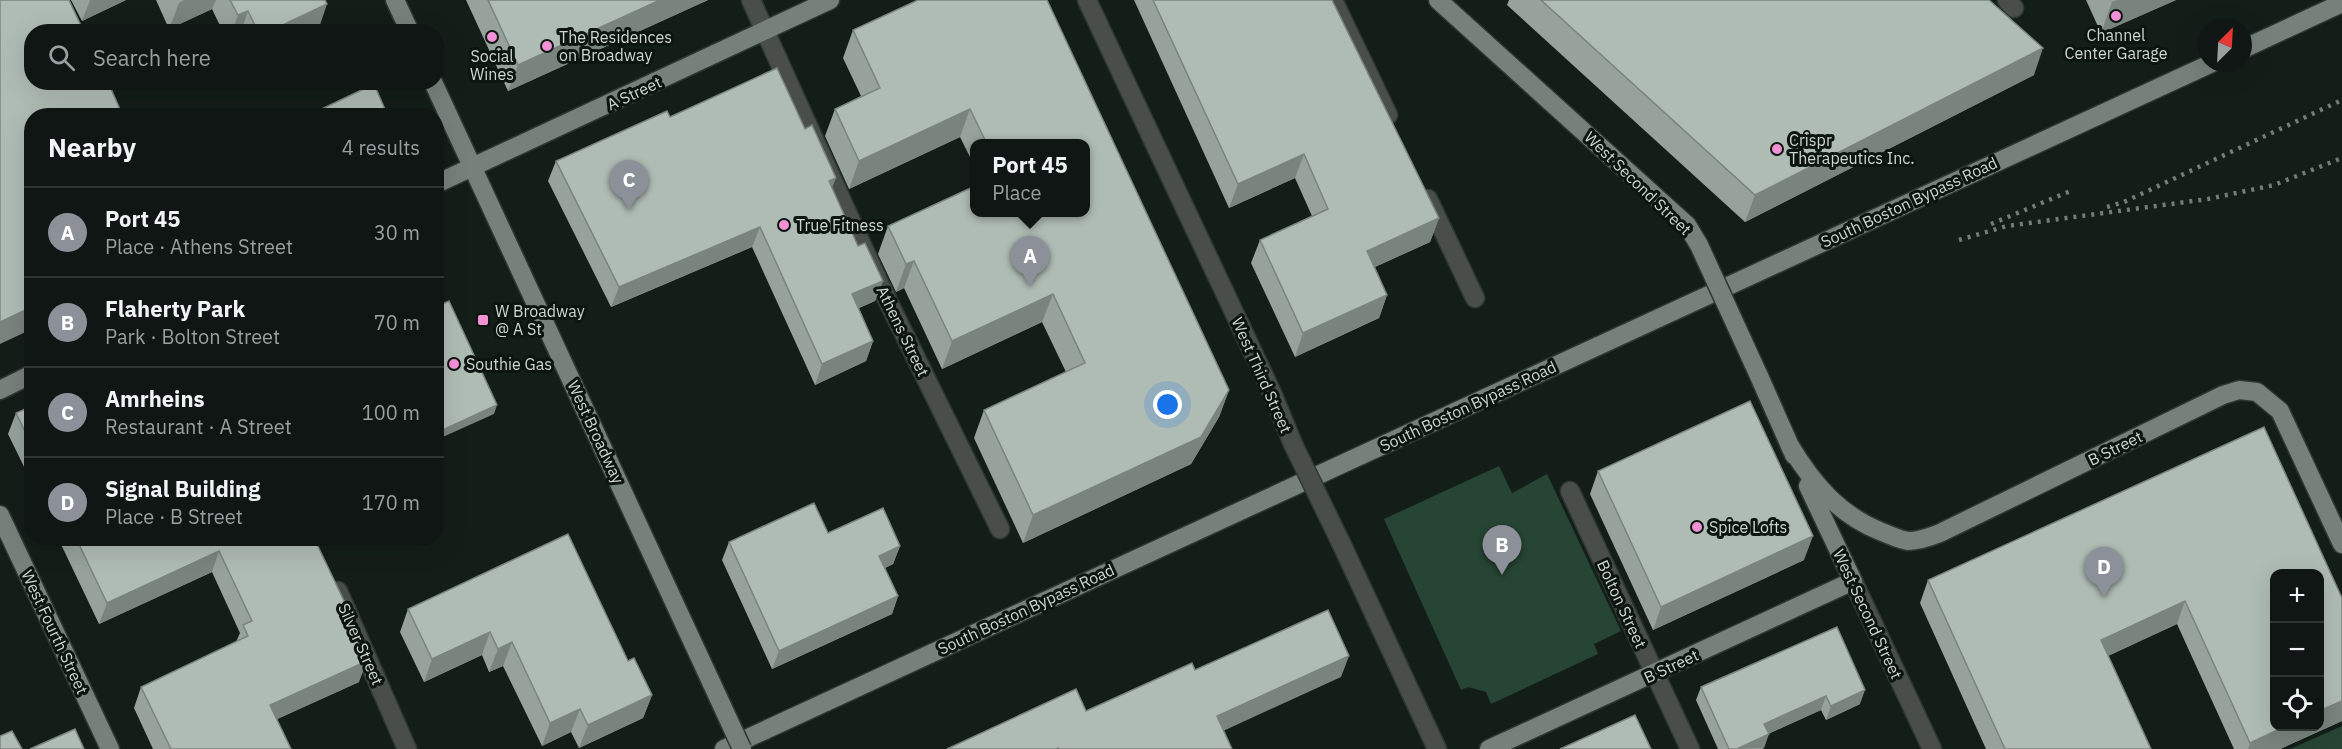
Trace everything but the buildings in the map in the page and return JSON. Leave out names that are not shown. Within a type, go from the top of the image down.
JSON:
[{"type":"main road","points":[[395,0],[406,24]]},
{"type":"main road","name":"A Street","points":[[444,180],[830,0]]},
{"type":"main road","name":"West Second Street","points":[[1438,0],[1687,225],[1699,245],[1852,581]]},
{"type":"main road","points":[[2252,45],[2342,3]]},
{"type":"main road","name":"South Boston Bypass Road","points":[[724,749],[2198,69]]},
{"type":"main road","name":"West Broadway","points":[[437,90],[742,749]]},
{"type":"main road","points":[[0,390],[24,378]]},
{"type":"main road","name":"B Street","points":[[1908,541],[1924,539],[1940,533],[2223,395],[2239,390],[2258,392],[2280,411],[2342,544]]},
{"type":"main road","name":"West Second Street","points":[[1790,446],[1812,481],[1842,510],[1875,529],[1908,541]]},
{"type":"main road","name":"West Fourth Street","points":[[0,514],[110,749]]},
{"type":"main road","name":"B Street","points":[[1490,749],[1852,581]]},
{"type":"street","name":"Athens Street","points":[[751,0],[880,285],[1000,529]]},
{"type":"street","name":"West Third Street","points":[[1087,0],[1437,749]]},
{"type":"street","points":[[1333,0],[1394,128]]},
{"type":"street","points":[[1419,181],[1475,298]]},
{"type":"street","name":"Bolton Street","points":[[1570,491],[1690,749]]},
{"type":"street","name":"Silver Street","points":[[332,578],[406,749]]},
{"type":"street","name":"West Second Street","points":[[1852,581],[1932,749]]},
{"type":"green space","points":[[1499,466],[1512,493],[1547,474],[1621,631],[1594,644],[1598,654],[1491,704],[1486,692],[1468,687],[1461,690],[1384,519]]},
{"type":"green space","points":[[2342,726],[2342,749],[2290,749]]},
{"type":"railway","points":[[2107,207],[2124,202],[2342,100]]},
{"type":"railway","points":[[1959,240],[2007,226],[2208,199],[2274,185],[2342,158]]},
{"type":"railway","points":[[1991,224],[2073,190]]},
{"type":"place","name":"Channel Center Garage","points":[[2116,16]]},
{"type":"place","name":"Social Wines","points":[[492,37]]},
{"type":"place","name":"The Residences on Broadway","points":[[547,46]]},
{"type":"place","name":"Crispr Therapeutics Inc.","points":[[1777,149]]},
{"type":"place","name":"Amrheins","points":[[629,210]]},
{"type":"place","name":"True Fitness","points":[[784,225]]},
{"type":"place","name":"Port 45","points":[[1030,286]]},
{"type":"place","name":"W Broadway @ A St","points":[[483,320]]},
{"type":"place","name":"Southie Gas","points":[[454,364]]},
{"type":"place","name":"Spice Lofts","points":[[1697,527]]},
{"type":"place","name":"Flaherty Park","points":[[1502,575]]},
{"type":"place","name":"Signal Building","points":[[2104,597]]}]
